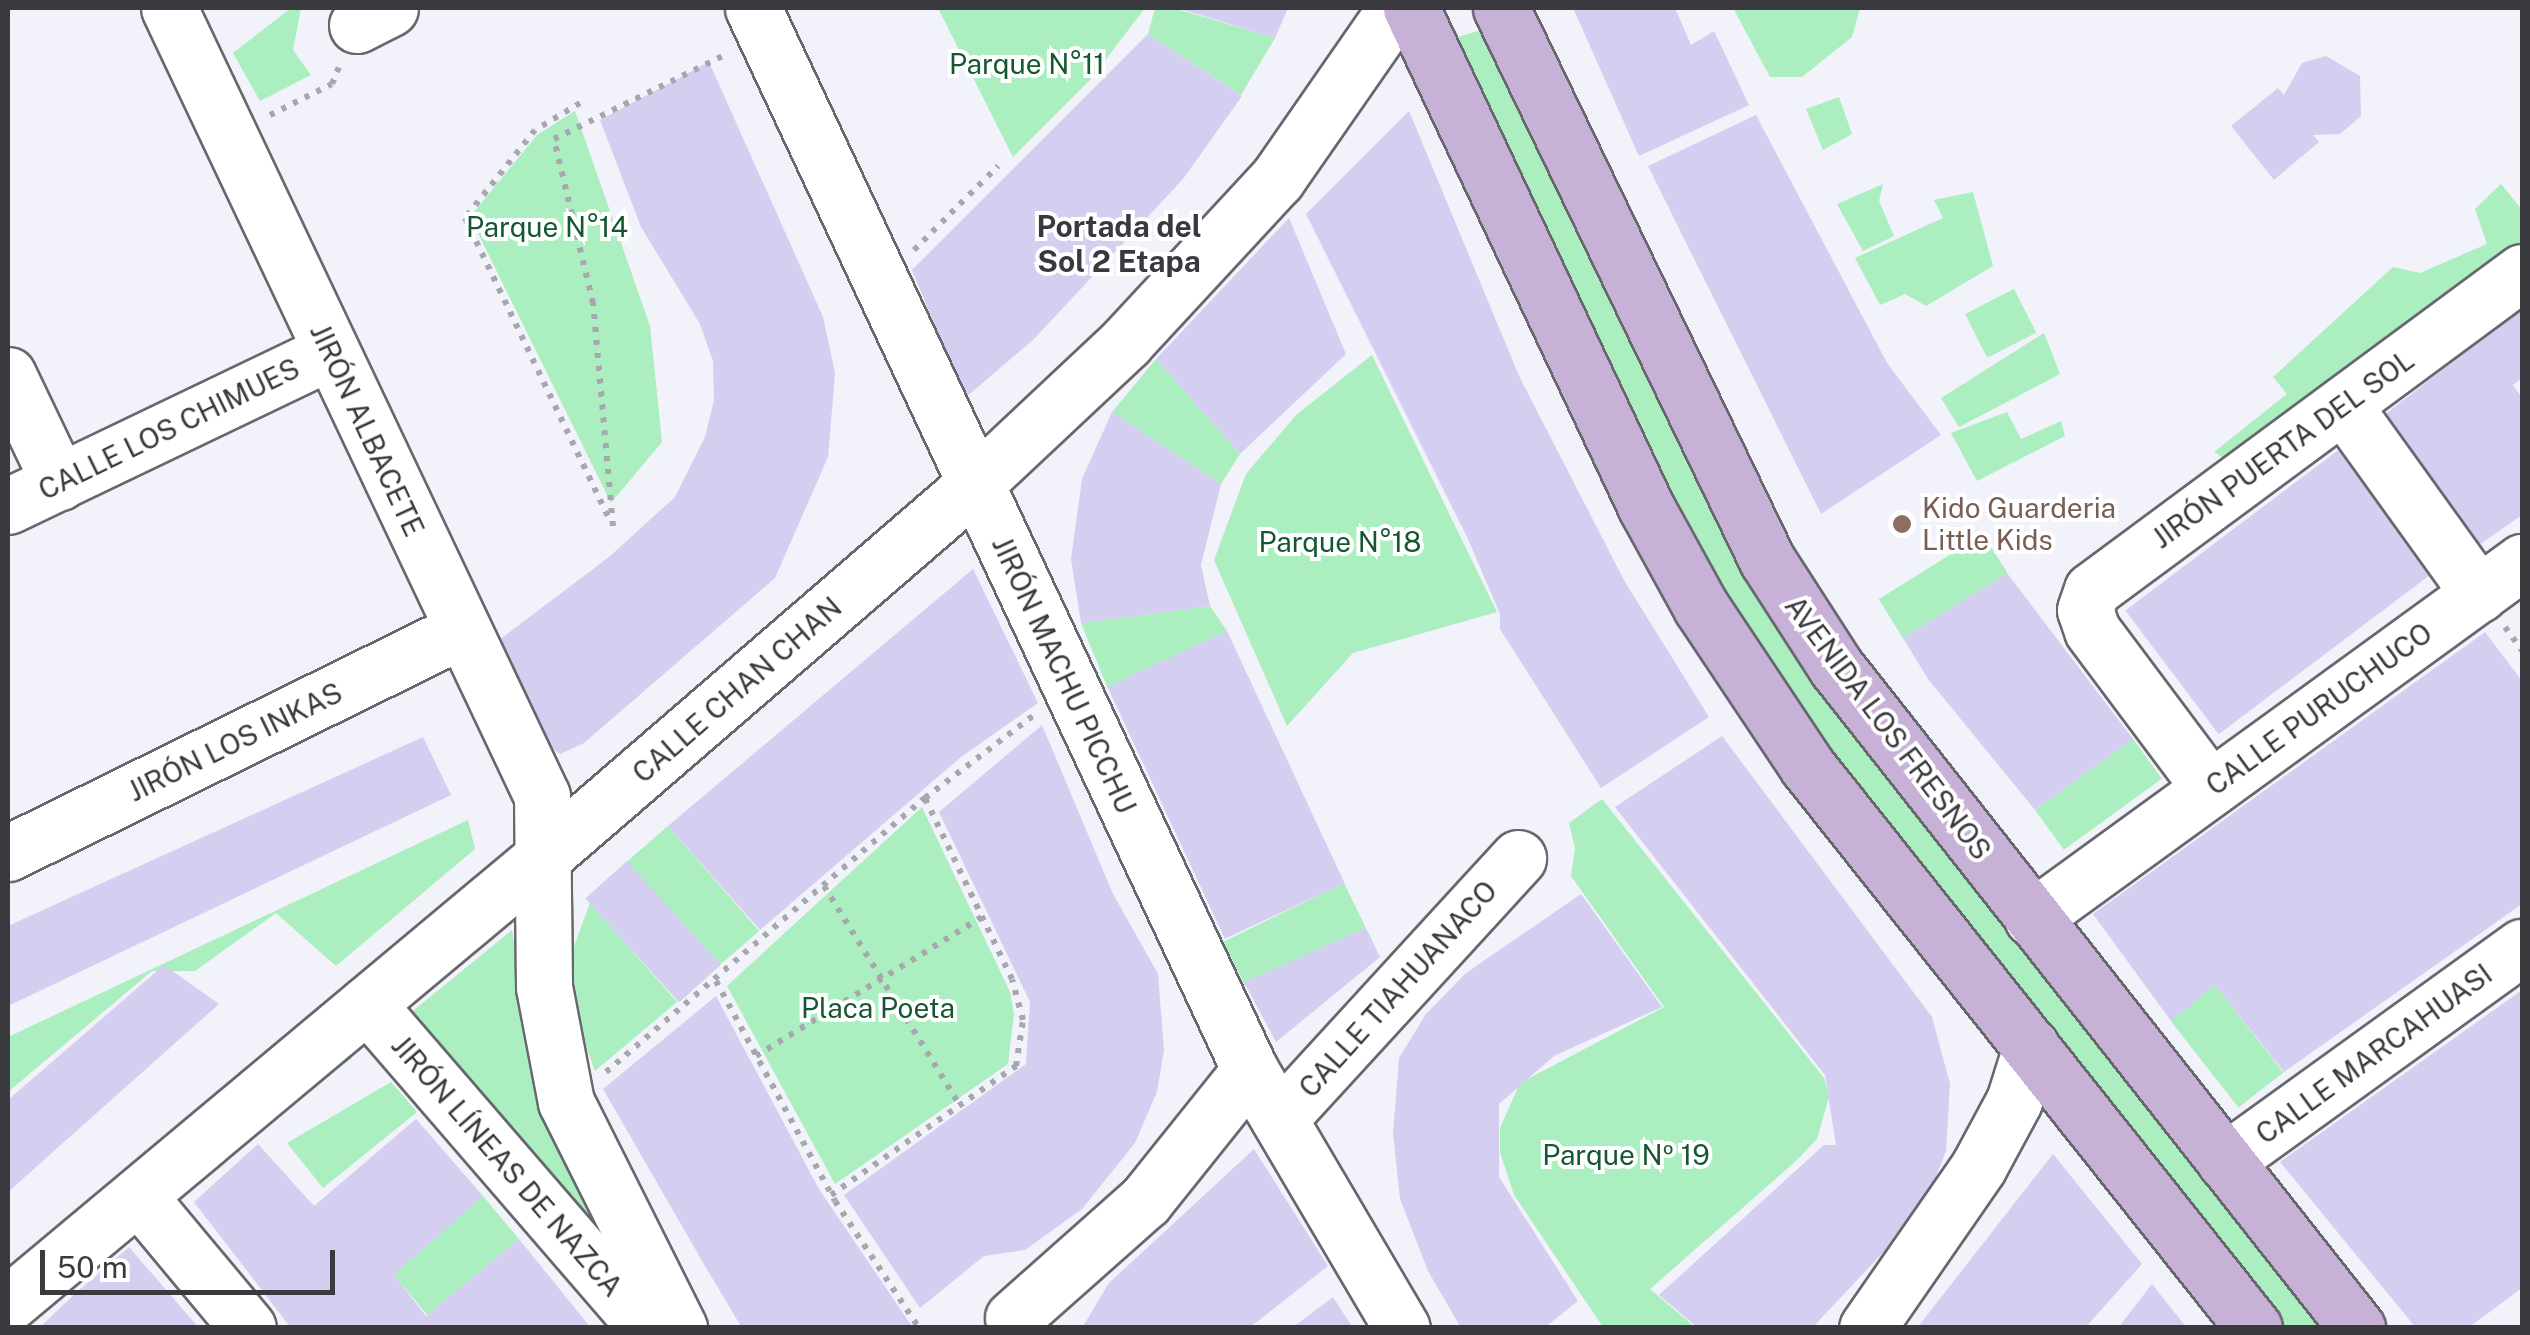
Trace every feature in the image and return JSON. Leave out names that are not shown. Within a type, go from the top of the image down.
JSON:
[{"type":"main road","points":[[1411,8],[1646,507],[1701,607],[1808,766],[2254,1328]]},
{"type":"main road","name":"AVENIDA LOS FRESNOS","points":[[1500,8],[1766,560],[1846,681],[2357,1328]]},
{"type":"street","name":"JIRÓN ALBACETE","points":[[168,8],[542,796],[544,857]]},
{"type":"street","name":"CALLE CHAN CHAN","points":[[8,1304],[544,857],[974,484],[1126,342],[1276,179],[1396,8]]},
{"type":"street","name":"JIRÓN MACHU PICCHU","points":[[743,29],[880,284],[1250,1070],[1402,1328]]},
{"type":"street","name":"JIRÓN PUERTA DEL SOL","points":[[2210,788],[2092,630],[2085,610],[2092,590],[2522,272]]},
{"type":"street","name":"CALLE LOS CHIMUES","points":[[8,506],[330,352]]},
{"type":"street","points":[[8,375],[59,482]]},
{"type":"street","points":[[2343,405],[2479,594]]},
{"type":"street","name":"CALLE PURUCHUCO","points":[[2032,918],[2522,562]]},
{"type":"street","name":"JIRÓN LOS INKAS","points":[[8,853],[462,630]]},
{"type":"street","name":"JIRÓN LÍNEAS DE NAZCA","points":[[544,857],[544,987],[570,1108],[679,1328]]},
{"type":"street","name":"CALLE TIAHUANACO","points":[[1279,1119],[1518,858]]},
{"type":"street","name":"CALLE MARCAHUASI","points":[[2224,1161],[2522,947]]},
{"type":"street","name":"JIRÓN LÍNEAS DE NAZCA","points":[[367,1004],[647,1328]]},
{"type":"street","points":[[1867,1328],[1979,1166],[2014,1101],[2031,1047]]},
{"type":"street","points":[[1013,1318],[1146,1201],[1250,1070]]},
{"type":"street","points":[[138,1197],[248,1328]]},
{"type":"path","points":[[229,135],[332,84],[373,16]]},
{"type":"path","points":[[580,103],[534,130],[466,218],[613,526],[593,304],[554,139],[743,29]]},
{"type":"path","points":[[880,284],[998,166]]},
{"type":"path","points":[[570,1108],[925,798],[1072,694]]},
{"type":"path","points":[[831,1195],[1016,1066],[1023,1020],[982,917],[925,798]]},
{"type":"path","points":[[824,886],[960,1105]]},
{"type":"path","points":[[756,1056],[982,917]]},
{"type":"path","points":[[716,982],[831,1195],[919,1328]]},
{"type":"green space","points":[[291,8],[301,8],[293,50],[311,75],[260,101],[233,53]]},
{"type":"green space","name":"Parque N°11","points":[[938,8],[1145,8],[1090,80],[1013,157]]},
{"type":"green space","points":[[1155,8],[1173,8],[1275,38],[1241,95],[1148,34]]},
{"type":"green space","points":[[1733,8],[1860,8],[1852,37],[1802,77],[1770,77]]},
{"type":"green space","points":[[1485,29],[1729,517],[2333,1327],[2277,1327],[1822,754],[1680,529],[1455,49],[1458,37]]},
{"type":"green space","points":[[1839,97],[1852,134],[1823,150],[1806,109]]},
{"type":"green space","name":"Parque N°14","points":[[575,111],[650,326],[662,442],[611,503],[470,217],[537,135]]},
{"type":"green space","points":[[1883,184],[1879,201],[1894,236],[1863,251],[1837,204]]},
{"type":"green space","points":[[2501,184],[2522,210],[2522,244],[2235,465],[2214,452],[2287,394],[2273,377],[2393,267],[2420,273],[2487,244],[2475,209]]},
{"type":"green space","points":[[1973,192],[1993,266],[1926,306],[1905,294],[1880,305],[1855,258],[1943,218],[1934,200]]},
{"type":"green space","points":[[2014,289],[2036,333],[1987,358],[1965,314]]},
{"type":"green space","points":[[2044,333],[2060,374],[1959,427],[1941,398]]},
{"type":"green space","name":"Parque N°18","points":[[1372,355],[1497,612],[1353,653],[1287,726],[1214,560],[1246,474],[1296,415]]},
{"type":"green space","points":[[1156,359],[1240,454],[1221,484],[1112,412]]},
{"type":"green space","points":[[2007,412],[2021,439],[2061,421],[2065,436],[1977,481],[1951,433]]},
{"type":"green space","points":[[1983,534],[2007,573],[1903,638],[1879,599]]},
{"type":"green space","points":[[1210,606],[1227,631],[1108,689],[1081,623]]},
{"type":"green space","points":[[2133,739],[2162,779],[2064,850],[2035,810]]},
{"type":"green space","name":"Parque Nº 19","points":[[1602,799],[1824,1078],[1829,1097],[1817,1139],[1650,1289],[1696,1328],[1603,1327],[1514,1195],[1500,1152],[1500,1128],[1520,1083],[1664,1007],[1571,876],[1575,848],[1569,823]]},
{"type":"green space","name":"Placa Poeta","points":[[922,807],[1010,992],[1014,1014],[1008,1064],[835,1184],[727,986]]},
{"type":"green space","points":[[468,820],[475,849],[336,966],[276,913],[195,971],[152,971],[8,1092],[8,1037]]},
{"type":"green space","points":[[668,826],[759,931],[718,966],[627,861]]},
{"type":"green space","points":[[1344,883],[1366,928],[1245,987],[1224,942]]},
{"type":"green space","points":[[590,903],[677,1002],[595,1071],[569,999],[570,957]]},
{"type":"green space","points":[[512,930],[529,1035],[662,1324],[403,1019]]},
{"type":"green space","points":[[2215,985],[2283,1072],[2238,1108],[2170,1020]]},
{"type":"green space","points":[[344,1047],[352,1059],[166,1184],[158,1172]]},
{"type":"green space","points":[[391,1082],[417,1112],[323,1188],[287,1143]]},
{"type":"green space","points":[[483,1196],[519,1239],[428,1315],[392,1272]]},
{"type":"building","points":[[1177,8],[1288,8],[1275,38]]},
{"type":"building","points":[[1573,8],[1675,8],[1691,45],[1714,31],[1749,105],[1639,156]]},
{"type":"building","points":[[1148,34],[1242,96],[1183,179],[1034,339],[965,398],[912,270]]},
{"type":"building","points":[[2326,56],[2360,76],[2361,116],[2340,134],[2313,135],[2319,142],[2274,180],[2231,126],[2278,88],[2284,95],[2302,63]]},
{"type":"building","points":[[709,62],[823,317],[835,373],[828,457],[775,578],[584,743],[560,754],[549,746],[499,640],[609,557],[675,497],[705,437],[714,400],[713,361],[700,324],[641,227],[600,120]]},
{"type":"building","points":[[1409,111],[1520,378],[1625,582],[1709,717],[1601,788],[1500,629],[1500,614],[1468,539],[1306,214]]},
{"type":"building","points":[[1756,115],[1887,363],[1941,435],[1821,514],[1648,166]]},
{"type":"building","points":[[1289,218],[1346,354],[1240,454],[1156,359]]},
{"type":"building","points":[[2522,308],[2522,378],[2513,385],[2522,398],[2522,515],[2469,552],[2374,423]]},
{"type":"building","points":[[1112,412],[1221,484],[1201,565],[1210,606],[1081,623],[1071,559],[1082,479]]},
{"type":"building","points":[[2345,445],[2438,569],[2219,734],[2125,610]]},
{"type":"building","points":[[973,569],[1038,703],[961,757],[760,930],[668,826]]},
{"type":"building","points":[[2007,573],[2133,739],[2035,810],[1928,679],[1903,638]]},
{"type":"building","points":[[1227,631],[1344,883],[1225,939],[1107,687]]},
{"type":"building","points":[[2485,632],[2522,681],[2522,904],[2284,1072],[2215,985],[2171,1021],[2093,914]]},
{"type":"building","points":[[1042,725],[1113,894],[1158,974],[1164,1050],[1157,1092],[1135,1143],[1082,1209],[1025,1250],[984,1256],[920,1308],[844,1195],[1026,1064],[1030,1002],[939,812]]},
{"type":"building","points":[[1722,736],[1932,1017],[1950,1084],[1946,1151],[1923,1210],[1812,1328],[1698,1328],[1659,1295],[1824,1145],[1836,1145],[1825,1075],[1615,807]]},
{"type":"building","points":[[423,737],[451,795],[8,1006],[8,926]]},
{"type":"building","points":[[627,861],[721,965],[679,1003],[585,898]]},
{"type":"building","points":[[1581,894],[1662,1007],[1554,1056],[1499,1104],[1499,1177],[1578,1301],[1544,1328],[1461,1328],[1428,1271],[1400,1199],[1393,1134],[1399,1058],[1426,1014],[1466,973]]},
{"type":"building","points":[[1366,928],[1380,957],[1276,1042],[1244,982]]},
{"type":"building","points":[[164,965],[219,1004],[8,1192],[8,1100]]},
{"type":"building","points":[[2522,990],[2522,1288],[2468,1328],[2416,1328],[2280,1162]]},
{"type":"building","points":[[716,996],[819,1189],[913,1328],[742,1328],[705,1266],[603,1089]]},
{"type":"building","points":[[416,1119],[483,1196],[394,1275],[426,1316],[519,1239],[591,1328],[291,1328],[194,1202],[258,1144],[314,1206]]},
{"type":"building","points":[[1254,1149],[1328,1266],[1249,1328],[1082,1328],[1109,1283]]},
{"type":"building","points":[[2053,1154],[2142,1264],[2085,1328],[1917,1328]]},
{"type":"building","points":[[129,1247],[199,1328],[39,1328],[77,1292]]},
{"type":"building","points":[[2152,1284],[2187,1328],[2118,1328]]},
{"type":"building","points":[[1333,1297],[1353,1328],[1292,1328]]},
{"type":"place","name":"Kido Guarderia Little Kids","points":[[1902,524]]},
{"type":"district","name":"Portada del Sol 2 Etapa","points":[[1119,243]]}]
